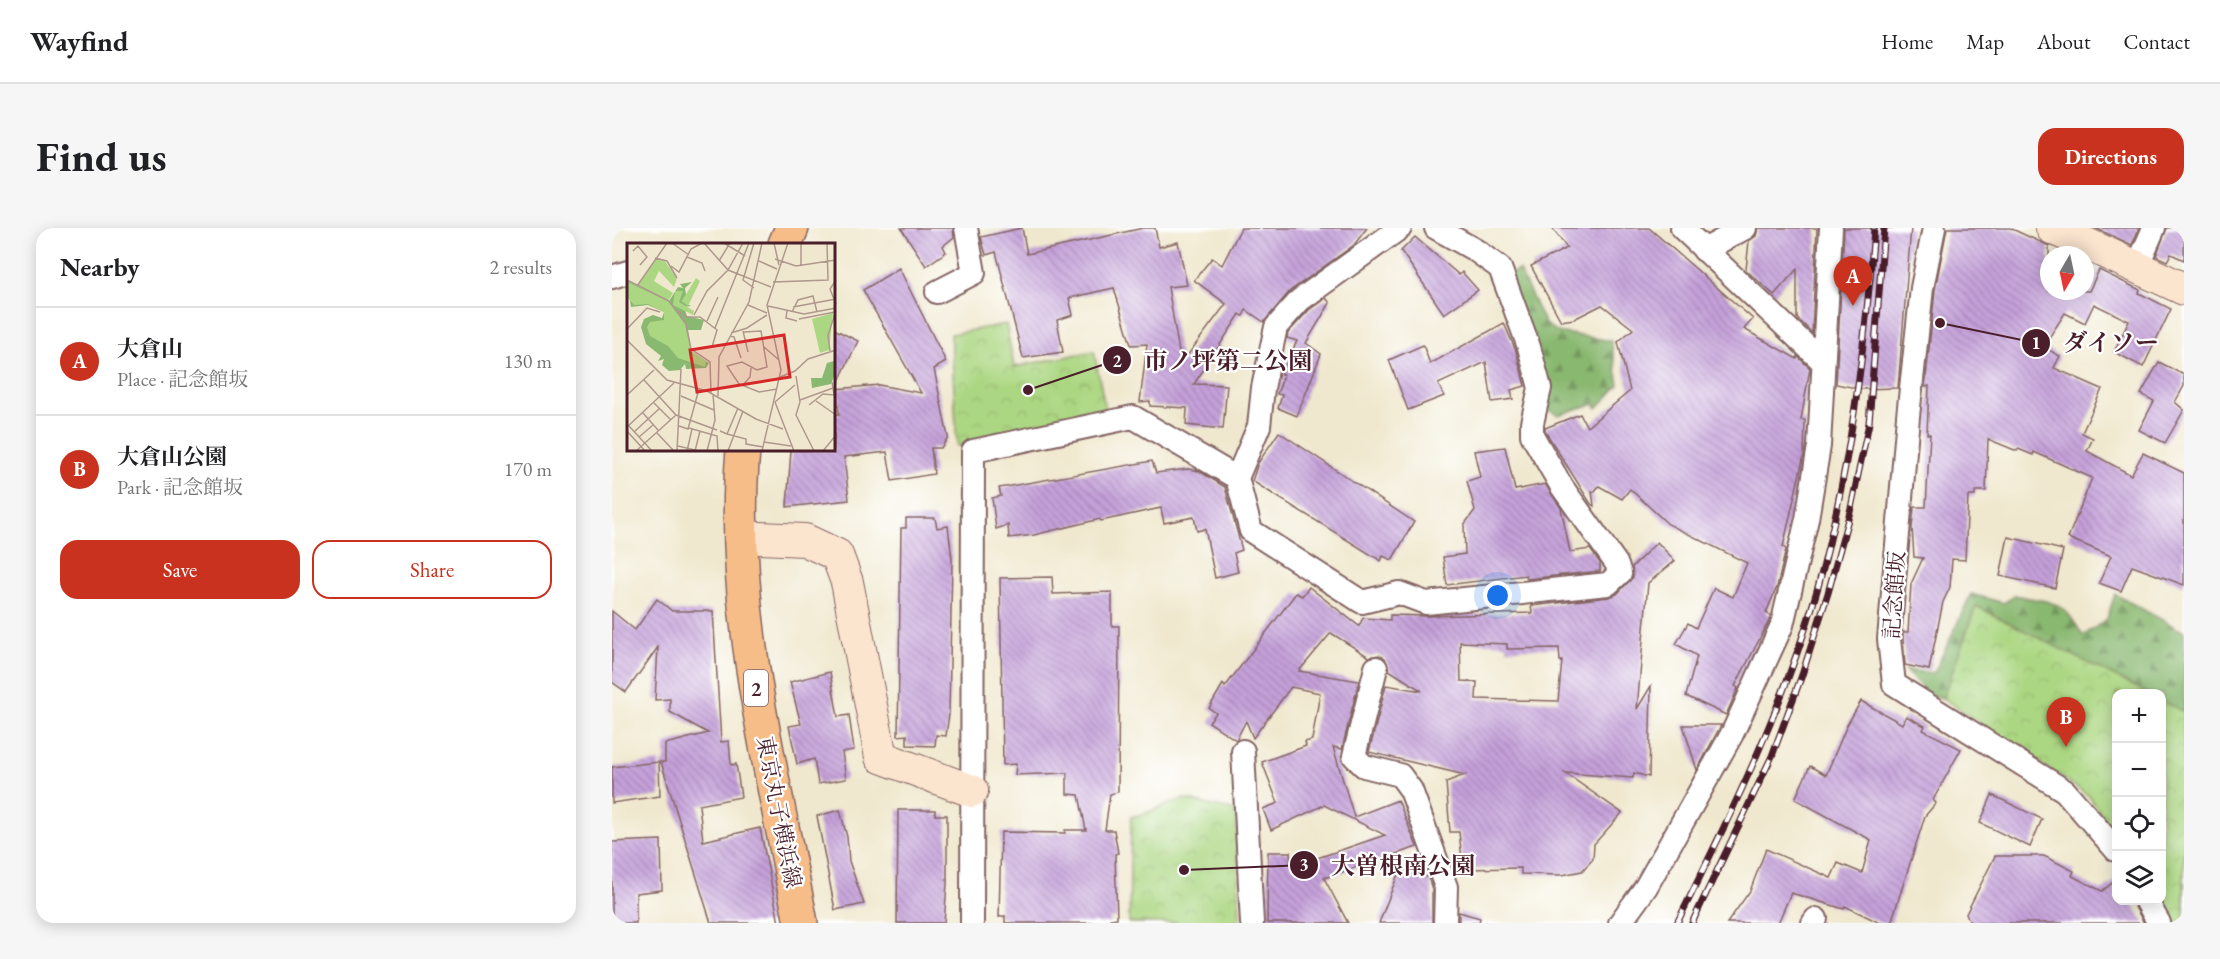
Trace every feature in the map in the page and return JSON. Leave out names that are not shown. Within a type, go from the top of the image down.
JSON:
[{"type":"main road","points":[[785,243],[792,228]]},
{"type":"main road","name":"東京丸子横浜線","points":[[742,452],[741,537],[744,604],[753,672],[801,923]]},
{"type":"street","points":[[937,292],[974,273],[966,228]]},
{"type":"street","points":[[1400,228],[1300,300],[1276,327],[1259,426],[1237,478],[1251,531],[1362,602],[1399,593],[1426,603],[1608,584],[1620,573],[1616,563],[1562,487],[1532,435],[1532,423],[1540,388],[1529,347],[1500,268],[1475,250],[1436,228]]},
{"type":"street","points":[[1682,228],[1823,362]]},
{"type":"street","points":[[1704,250],[1745,228]]},
{"type":"street","points":[[1620,923],[1646,887],[1732,734],[1782,625],[1811,498],[1819,446],[1831,228]]},
{"type":"street","name":"記念館坂","points":[[1934,228],[1922,288],[1908,416],[1889,639],[1894,684],[2065,791],[2112,845]]},
{"type":"street","points":[[2052,228],[2136,269],[2184,289]]},
{"type":"street","points":[[2136,269],[2154,228]]},
{"type":"street","points":[[612,277],[627,272]]},
{"type":"street","points":[[972,923],[973,452],[1133,417],[1237,478]]},
{"type":"street","points":[[741,537],[805,540],[837,555],[847,582],[881,757],[972,791]]},
{"type":"street","points":[[1376,668],[1354,756],[1364,766],[1400,775],[1412,790],[1446,887],[1445,923]]},
{"type":"street","points":[[1243,751],[1252,923]]},
{"type":"street","points":[[2149,905],[2159,923]]},
{"type":"green space","points":[[1519,270],[1545,324],[1557,332],[1611,341],[1619,385],[1597,408],[1593,404],[1558,415],[1541,406],[1509,274]]},
{"type":"green space","points":[[1006,324],[1014,367],[1094,351],[1106,413],[957,446],[951,334]]},
{"type":"green space","points":[[1971,594],[2004,603],[2014,595],[2056,604],[2069,614],[2083,636],[2107,619],[2115,594],[2184,632],[2184,923],[2166,900],[2166,689],[2112,689],[2110,813],[1990,714],[1927,693],[1905,670],[1934,673]]},
{"type":"green space","points":[[1976,606],[2139,689],[2112,689],[2112,830],[2089,796],[1943,698]]},
{"type":"green space","points":[[2166,703],[2184,712],[2184,923],[2172,923],[2163,905],[2166,905]]},
{"type":"green space","points":[[1184,799],[1236,811],[1240,923],[1129,923],[1131,817]]},
{"type":"building","points":[[901,228],[953,228],[954,237],[943,246],[946,252],[926,266]]},
{"type":"building","points":[[1022,228],[1027,254],[1143,228],[1155,228],[1159,247],[1178,242],[1187,285],[1168,287],[1181,364],[1226,304],[1194,280],[1212,258],[1222,265],[1241,228],[1367,228],[1354,245],[1290,291],[1264,322],[1246,310],[1243,316],[1240,314],[1194,384],[1227,385],[1223,429],[1186,425],[1187,408],[1150,406],[1150,401],[1140,402],[1147,344],[1131,345],[1114,288],[1069,298],[1073,315],[1057,320],[1063,352],[1023,358],[996,252],[986,255],[981,237]]},
{"type":"building","points":[[1552,228],[1649,228],[1753,319],[1744,329],[1797,359],[1797,356],[1810,368],[1801,420],[1805,420],[1804,455],[1783,547],[1786,549],[1777,587],[1766,613],[1770,615],[1770,619],[1735,686],[1738,688],[1726,715],[1686,696],[1697,656],[1676,644],[1688,623],[1696,628],[1714,588],[1733,597],[1747,563],[1668,524],[1630,489],[1622,499],[1599,486],[1594,492],[1592,491],[1594,506],[1545,431],[1545,428],[1580,414],[1587,427],[1630,391],[1618,342],[1633,329],[1602,305],[1574,319],[1561,321],[1531,266],[1567,248]]},
{"type":"building","points":[[1758,228],[1817,228],[1812,333],[1797,318],[1797,269],[1774,295],[1746,270],[1749,241],[1756,236]]},
{"type":"building","points":[[1844,228],[1911,228],[1898,388],[1861,389],[1836,384]]},
{"type":"building","points":[[1947,228],[2010,228],[2049,246],[2040,246],[2040,300],[2094,300],[2094,280],[2099,270],[2140,290],[2139,293],[2171,309],[2143,367],[2114,352],[2129,321],[2094,304],[2085,323],[2065,313],[2043,347],[2060,356],[2054,368],[2102,389],[2082,433],[2093,438],[2087,451],[2131,475],[2143,453],[2184,473],[2184,585],[2132,566],[2121,591],[2099,583],[2111,556],[2068,538],[2092,478],[2034,452],[2033,455],[2018,449],[2017,451],[1988,439],[1986,491],[1975,491],[1975,496],[1968,496],[1965,560],[1952,559],[1950,587],[1943,602],[1929,670],[1905,665],[1903,632],[1908,632],[1911,584],[1923,558],[1914,557],[1912,528],[1914,507],[1926,507],[1930,434],[1927,434],[1929,386],[1925,387],[1935,290]]},
{"type":"building","points":[[2095,228],[2139,228],[2132,245]]},
{"type":"building","points":[[2167,228],[2184,228],[2184,260],[2171,254],[2167,261],[2156,256]]},
{"type":"building","points":[[1415,237],[1459,275],[1462,272],[1478,290],[1444,314],[1401,251]]},
{"type":"building","points":[[899,268],[946,362],[934,369],[948,437],[941,448],[931,448],[934,474],[892,481],[887,452],[844,457],[849,500],[787,507],[791,452],[836,452],[836,415],[839,414],[836,389],[879,385],[921,393],[863,290]]},
{"type":"building","points":[[1326,298],[1330,303],[1306,343],[1321,354],[1297,416],[1278,408],[1282,395],[1277,394],[1284,375],[1281,374],[1297,341],[1287,338],[1288,333],[1309,310]]},
{"type":"building","points":[[1504,323],[1516,351],[1525,386],[1511,390],[1513,399],[1492,402],[1486,362],[1438,384],[1444,396],[1408,410],[1389,360],[1423,345],[1430,364]]},
{"type":"building","points":[[836,330],[858,341],[836,387]]},
{"type":"building","points":[[2159,362],[2184,375],[2184,386],[2175,402],[2184,410],[2165,443],[2139,430],[2154,401],[2141,394]]},
{"type":"building","points":[[1279,432],[1414,522],[1392,560],[1383,556],[1381,561],[1252,481],[1258,463]]},
{"type":"building","points":[[1505,447],[1515,490],[1545,484],[1561,508],[1570,552],[1590,549],[1600,563],[1600,571],[1527,579],[1526,575],[1447,585],[1443,557],[1465,554],[1464,525],[1475,510],[1467,481],[1480,477],[1474,451]]},
{"type":"building","points":[[1152,461],[1156,473],[1188,469],[1199,471],[1225,487],[1242,550],[1234,553],[1238,572],[1215,578],[1205,529],[1197,531],[1194,517],[1164,523],[1161,508],[1101,521],[1100,519],[1034,535],[1009,538],[1008,525],[996,529],[992,498],[1001,496],[999,488]]},
{"type":"building","points":[[906,518],[935,518],[937,528],[948,526],[952,559],[949,714],[946,736],[936,735],[935,746],[907,745],[907,735],[898,736],[901,528],[906,528]]},
{"type":"building","points":[[2008,537],[2063,550],[2055,588],[2000,576]]},
{"type":"building","points":[[1657,542],[1675,561],[1648,583],[1637,709],[1651,686],[1649,777],[1634,773],[1633,778],[1565,773],[1622,813],[1594,844],[1593,859],[1582,871],[1562,875],[1521,874],[1521,868],[1463,869],[1459,832],[1450,832],[1446,782],[1465,775],[1369,752],[1386,685],[1422,691],[1389,670],[1385,658],[1379,655],[1369,657],[1331,633],[1299,671],[1359,681],[1342,749],[1333,747],[1354,817],[1398,800],[1417,847],[1324,878],[1348,923],[1267,923],[1268,852],[1290,852],[1291,867],[1385,835],[1324,805],[1271,830],[1263,809],[1278,803],[1262,762],[1306,746],[1305,742],[1312,740],[1320,693],[1291,687],[1253,738],[1246,721],[1236,740],[1209,722],[1216,713],[1209,708],[1223,684],[1225,687],[1296,593],[1302,596],[1309,587],[1359,626],[1363,618],[1390,620],[1390,615],[1532,613],[1531,606],[1609,597],[1617,594],[1633,577],[1632,567]],"holes":[[[1460,642],[1507,644],[1507,649],[1559,648],[1560,661],[1562,661],[1558,701],[1476,699],[1477,682],[1461,681]]]},
{"type":"building","points":[[1052,577],[1053,594],[1112,592],[1112,626],[1119,626],[1118,792],[1110,794],[1105,830],[1114,830],[1118,853],[1115,854],[1117,918],[1110,919],[1111,923],[1005,923],[1005,916],[999,917],[1001,832],[1065,833],[1065,830],[1086,830],[1079,795],[1067,794],[1067,773],[1015,775],[1016,764],[1003,765],[1000,578]]},
{"type":"building","points":[[657,599],[672,611],[713,611],[721,742],[729,741],[731,765],[736,764],[741,797],[699,805],[703,841],[760,828],[779,923],[711,923],[661,762],[665,762],[665,744],[708,733],[670,712],[670,699],[655,700],[658,647],[626,692],[612,682],[612,611],[635,630]]},
{"type":"building","points":[[830,672],[838,717],[849,715],[854,750],[842,752],[846,779],[818,784],[814,759],[797,764],[789,726],[801,724],[790,682]]},
{"type":"building","points":[[1861,701],[1902,724],[1906,716],[1925,726],[1923,730],[1961,749],[1933,800],[1936,803],[1925,816],[1891,923],[1880,923],[1845,906],[1844,909],[1791,893],[1778,923],[1727,923],[1750,891],[1766,849],[1831,878],[1838,863],[1862,873],[1871,840],[1795,799],[1810,766],[1826,775],[1847,725]]},
{"type":"building","points":[[1683,725],[1721,725],[1697,770]]},
{"type":"building","points":[[659,762],[660,796],[612,803],[612,767]]},
{"type":"building","points":[[1992,795],[2042,819],[2030,847],[1980,823]]},
{"type":"building","points":[[840,810],[847,837],[849,861],[864,904],[835,910],[817,816]]},
{"type":"building","points":[[898,810],[935,810],[935,815],[947,815],[947,883],[944,923],[897,923]]},
{"type":"building","points":[[661,840],[662,890],[636,893],[636,923],[612,923],[612,842]]},
{"type":"building","points":[[1995,856],[2044,856],[2074,871],[2072,876],[2102,891],[2112,883],[2112,905],[2134,905],[2144,923],[1971,923],[1966,914]]},
{"type":"building","points":[[1400,869],[1428,877],[1432,889],[1432,923],[1379,923]]},
{"type":"building","points":[[1459,912],[1480,918],[1479,923],[1459,923]]},
{"type":"railway","points":[[1677,923],[1737,800],[1773,716],[1790,674],[1818,587],[1839,498],[1855,409],[1874,228]]},
{"type":"railway","points":[[1692,923],[1772,756],[1802,675],[1828,593],[1851,508],[1869,423],[1884,228]]},
{"type":"place","name":"大倉山","points":[[1853,306]]},
{"type":"place","name":"ダイソー","points":[[1940,323]]},
{"type":"place","name":"市ノ坪第二公園","points":[[1028,390]]},
{"type":"place","name":"大倉山公園","points":[[2066,747]]},
{"type":"place","name":"大曽根南公園","points":[[1184,870]]}]
